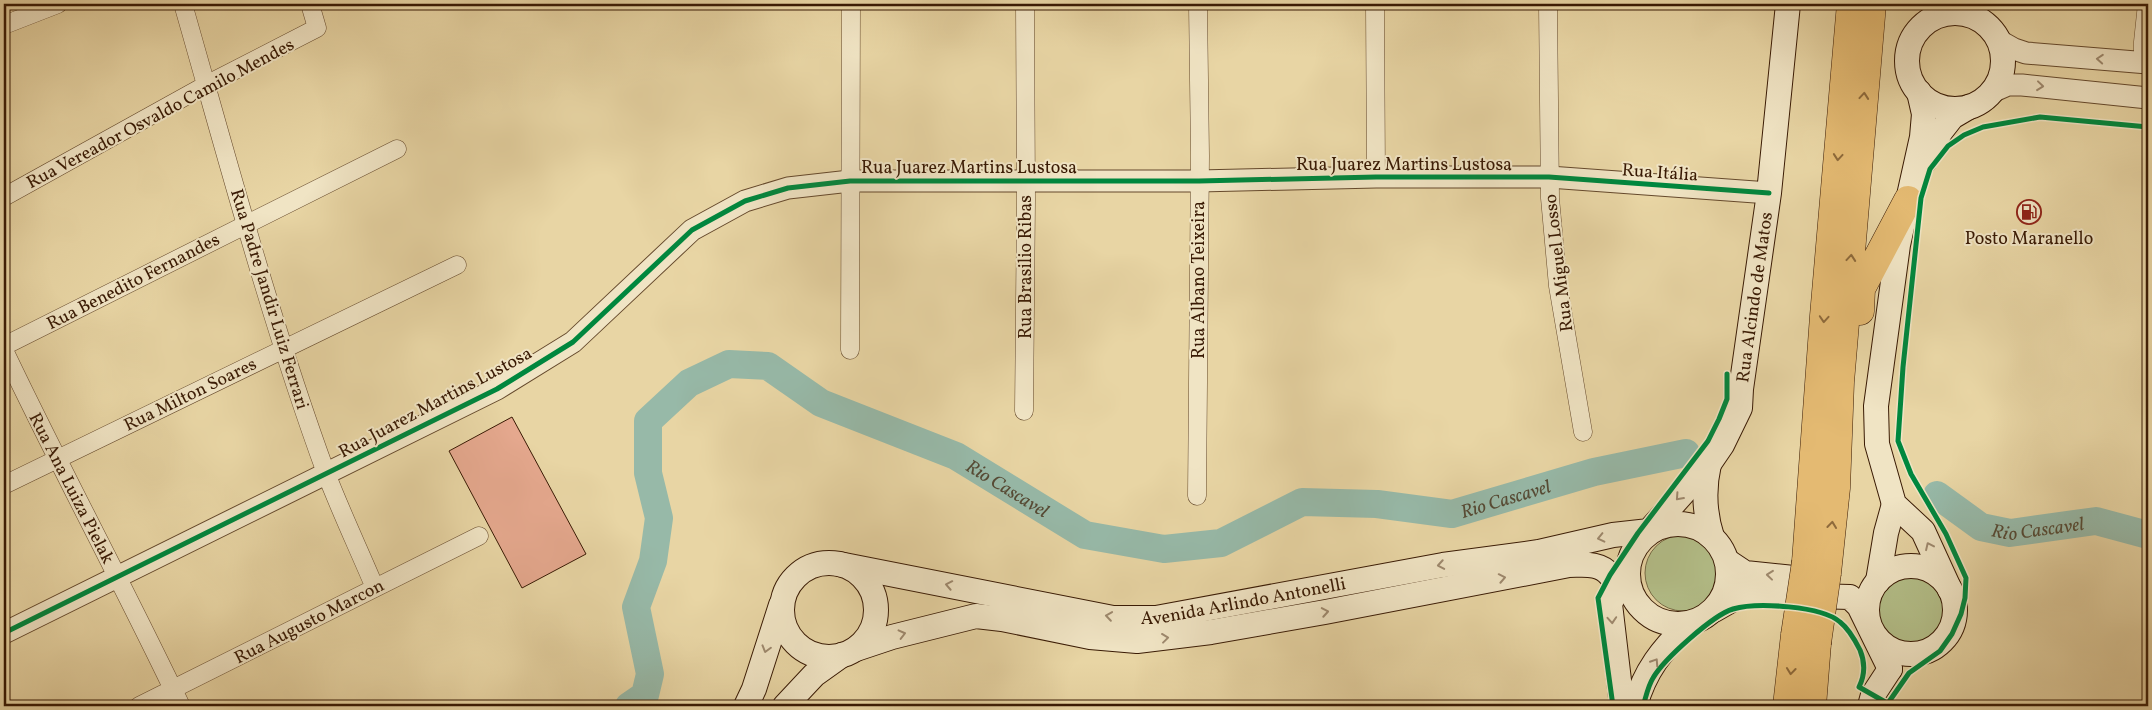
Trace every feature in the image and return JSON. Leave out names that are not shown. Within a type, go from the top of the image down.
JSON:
[{"type":"highway","points":[[1787,706],[1806,639],[1816,567],[1825,306],[1851,4]]},
{"type":"highway","points":[[1836,488],[1840,382],[1872,4]]},
{"type":"highway","points":[[1816,567],[1850,425],[1862,289],[1908,200]]},
{"type":"highway","points":[[1806,639],[1812,706]]},
{"type":"main road","name":"Rua Alcindo de Matos","points":[[1650,531],[1709,464],[1722,445],[1740,408],[1740,389],[1769,193],[1788,4]]},
{"type":"main road","points":[[1940,4],[1914,35],[1908,50],[1907,65],[1911,80],[1919,92],[1930,101],[1942,107],[1955,109],[1969,107]]},
{"type":"main road","points":[[1908,200],[1928,153],[1941,131],[1952,117],[1983,100],[1992,92],[1999,80],[2003,67],[2003,53],[1998,40],[1974,11],[1965,14],[1950,13],[1936,16],[1924,24]]},
{"type":"main road","points":[[1870,706],[1873,695],[1890,669],[1930,650],[1942,642],[1950,631],[1955,617],[1955,603],[1923,531],[1894,504],[1877,444],[1876,406],[1898,244],[1922,137],[1924,114],[1919,92]]},
{"type":"main road","name":"Rua Alcindo de Matos","points":[[1709,464],[1706,480],[1705,516],[1712,537]]},
{"type":"main road","points":[[1890,669],[1869,622],[1867,607],[1871,593],[1878,581],[1886,533],[1894,504]]},
{"type":"main road","points":[[1712,612],[1721,601],[1728,575],[1727,561],[1721,548],[1712,537],[1698,528],[1682,524],[1665,525],[1650,531],[1637,543],[1629,559],[1627,576],[1631,594],[1640,608],[1654,619],[1671,624],[1688,624],[1701,619],[1742,594],[1850,598],[1859,606],[1883,644],[1900,652],[1918,654],[1930,650]]},
{"type":"main road","name":"Avenida Arlindo Antonelli","points":[[746,706],[754,689],[787,588],[796,576],[808,567],[823,563],[839,564],[1112,618],[1156,618],[1443,565],[1539,552],[1613,535],[1650,531]]},
{"type":"main road","points":[[1727,561],[1745,573],[1854,584],[1878,581],[1898,568],[1910,566],[1934,573],[1943,580],[1950,590]]},
{"type":"main road","name":"Avenida Arlindo Antonelli","points":[[785,706],[814,675],[867,638],[874,624],[876,608],[873,593],[865,580],[853,569],[839,564]]},
{"type":"main road","name":"Avenida Arlindo Antonelli","points":[[782,603],[782,619],[788,633],[798,645],[811,654],[826,657],[849,652],[892,637],[976,616],[1002,619],[1090,637],[1137,641],[1211,632],[1315,614],[1569,564],[1592,565],[1605,568],[1610,574],[1627,576]]},
{"type":"main road","points":[[1622,706],[1610,604],[1616,590],[1627,576]]},
{"type":"main road","points":[[1634,706],[1641,684],[1664,648],[1688,624]]},
{"type":"street","points":[[4,25],[58,4]]},
{"type":"street","name":"Rua Padre Jandir Luiz Ferrari","points":[[183,4],[246,225],[326,474],[375,588]]},
{"type":"street","name":"Rua Vereador Osvaldo Camilo Mendes","points":[[4,198],[206,85],[317,28],[310,4]]},
{"type":"street","points":[[850,350],[851,4]]},
{"type":"street","name":"Rua Brasilio Ribas","points":[[1024,411],[1025,4]]},
{"type":"street","name":"Rua Albano Teixeira","points":[[1197,496],[1198,4]]},
{"type":"street","points":[[1375,4],[1376,177]]},
{"type":"street","name":"Rua Miguel Losso","points":[[1548,4],[1549,177],[1558,286],[1583,432]]},
{"type":"street","points":[[1998,40],[2026,53],[2146,62],[2143,42],[2147,4]]},
{"type":"street","points":[[1992,92],[2008,86],[2022,85],[2148,98]]},
{"type":"street","name":"Rua Benedito Fernandes","points":[[4,346],[397,149]]},
{"type":"street","name":"Rua Juarez Martins Lustosa","points":[[4,633],[497,389],[573,342],[692,230],[745,201],[788,188],[850,181],[1199,181],[1376,177],[1549,177]]},
{"type":"street","name":"Rua Itália","points":[[1549,177],[1769,193]]},
{"type":"street","name":"Rua Milton Soares","points":[[4,484],[457,265]]},
{"type":"street","name":"Rua Ana Luiza Pielak","points":[[4,350],[56,459],[118,577],[181,706]]},
{"type":"street","name":"Rua Augusto Marcon","points":[[139,706],[479,536]]},
{"type":"green space","points":[[1683,535],[1698,538],[1710,546],[1718,558],[1721,573],[1718,588],[1710,600],[1698,608],[1683,611],[1668,608],[1656,600],[1648,588],[1645,573],[1648,558],[1656,546],[1668,538]]},
{"type":"green space","points":[[1911,574],[1931,580],[1941,590],[1947,610],[1941,630],[1931,640],[1911,646],[1891,640],[1881,630],[1875,610],[1881,590],[1891,580]]},
{"type":"building","points":[[512,417],[586,554],[522,588],[449,451]]},
{"type":"waterway","name":"Rio Cascavel","points":[[629,706],[645,695],[650,674],[636,607],[653,561],[659,518],[648,473],[648,421],[689,383],[729,364],[768,366],[821,403],[956,456],[1085,535],[1164,549],[1221,543],[1302,502],[1377,504],[1452,514],[1594,472],[1686,453]]},
{"type":"waterway","name":"Rio Cascavel","points":[[1937,495],[1981,527],[2010,533],[2096,521],[2148,535]]},
{"type":"cycle path","points":[[1886,706],[1909,673],[1940,651],[1952,634],[1961,614],[1965,598],[1966,578],[1946,534],[1911,474],[1898,441],[1903,367],[1921,198],[1930,169],[1948,146],[1964,135],[1983,127],[2040,117],[2148,127]]},
{"type":"cycle path","points":[[4,633],[497,389],[573,342],[692,230],[745,201],[788,188],[850,181],[1199,181],[1376,177],[1549,177],[1769,193]]},
{"type":"cycle path","points":[[1613,706],[1598,598],[1610,575],[1638,533],[1708,441],[1727,399],[1727,374]]},
{"type":"cycle path","points":[[1643,706],[1648,688],[1659,670],[1667,660],[1702,628],[1733,609],[1757,606],[1805,609],[1819,612],[1840,622],[1852,635],[1862,655],[1863,673],[1859,687],[1887,703]]},
{"type":"place","name":"Posto Maranello","points":[[2029,212]]}]
